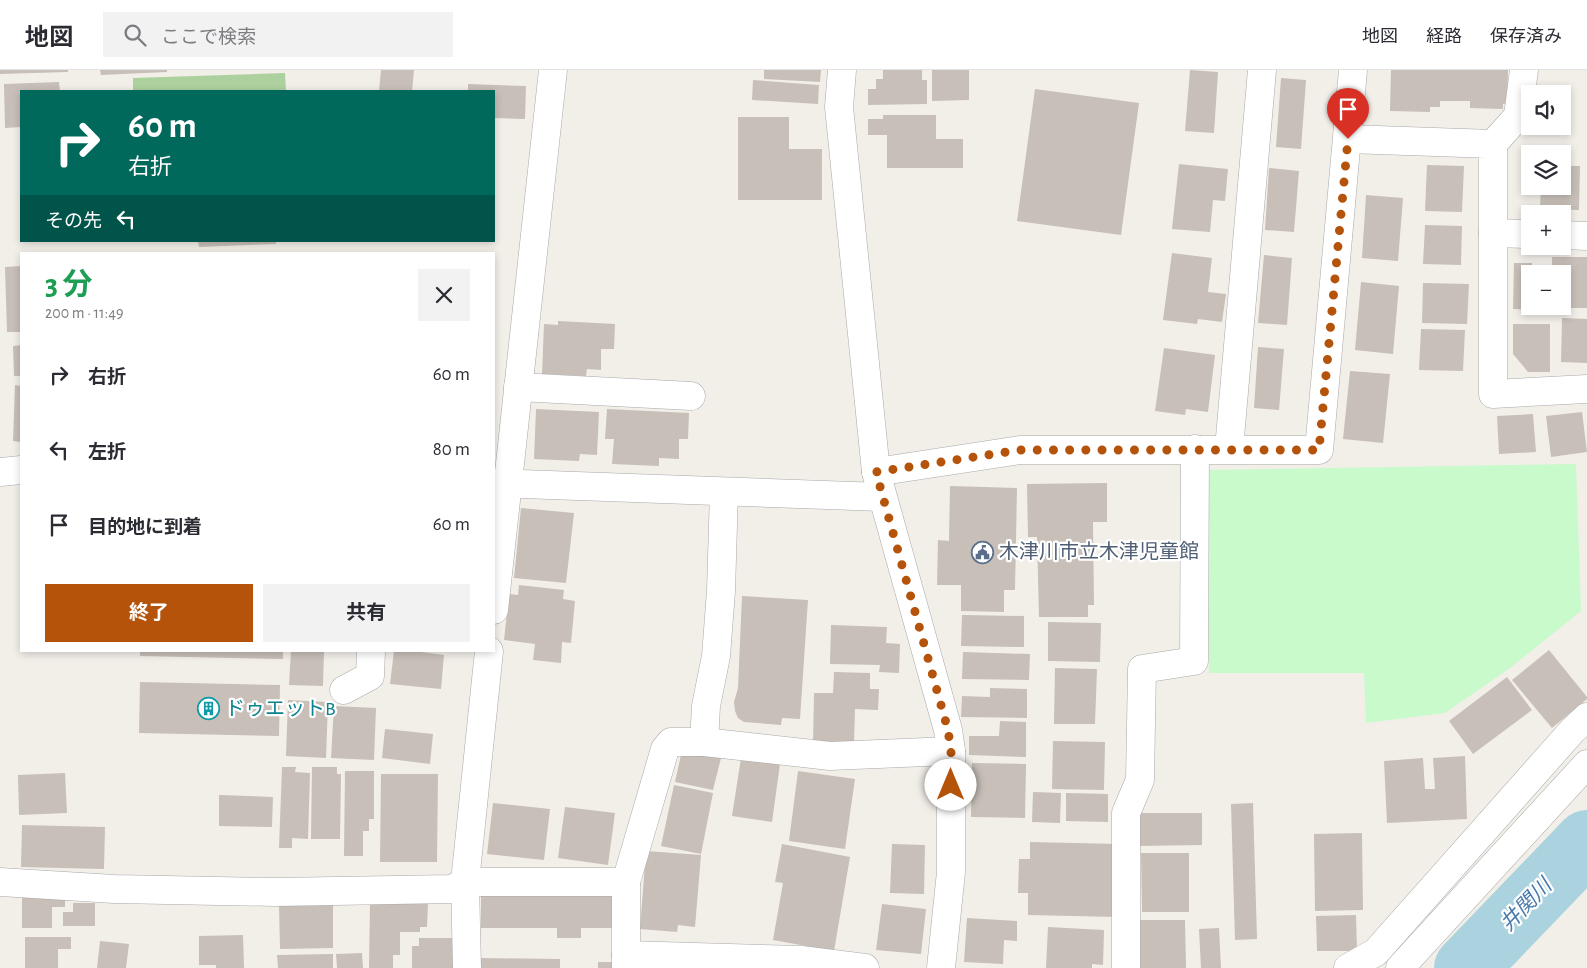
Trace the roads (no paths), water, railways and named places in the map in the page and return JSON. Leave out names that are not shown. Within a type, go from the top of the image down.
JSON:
[{"type":"street","points":[[495,589],[500,483],[518,387],[553,70]]},
{"type":"street","points":[[842,70],[839,107],[879,485],[948,730],[951,751],[951,872],[941,968]]},
{"type":"street","points":[[1229,449],[1262,70]]},
{"type":"street","points":[[500,483],[724,492],[879,485],[1020,450],[1319,450],[1354,70]]},
{"type":"street","points":[[1524,70],[1518,116],[1493,144],[1493,394],[1587,389]]},
{"type":"street","points":[[1348,139],[1493,144]]},
{"type":"street","points":[[1493,234],[1521,234]]},
{"type":"street","points":[[1571,235],[1587,236]]},
{"type":"street","points":[[518,387],[691,396]]},
{"type":"street","points":[[1126,968],[1126,813],[1140,780],[1142,669],[1194,661],[1195,449]]},
{"type":"street","points":[[0,472],[20,470]]},
{"type":"street","points":[[704,742],[706,706],[717,647],[724,492]]},
{"type":"street","points":[[344,690],[370,676],[371,652]]},
{"type":"street","points":[[467,968],[465,882],[489,652]]},
{"type":"street","points":[[1348,968],[1376,952],[1572,731],[1587,717]]},
{"type":"street","points":[[865,968],[801,960],[626,961],[626,882],[665,749],[671,742],[704,742],[830,756],[951,751]]},
{"type":"street","points":[[1400,968],[1587,764]]},
{"type":"street","points":[[0,882],[114,889],[276,892],[452,889],[465,882],[626,882]]},
{"type":"waterway","name":"井関川","points":[[1466,968],[1587,842]]},
{"type":"place","name":"木津川市立木津児童館","points":[[983,552]]},
{"type":"place","name":"ドゥエットB","points":[[209,709]]}]
